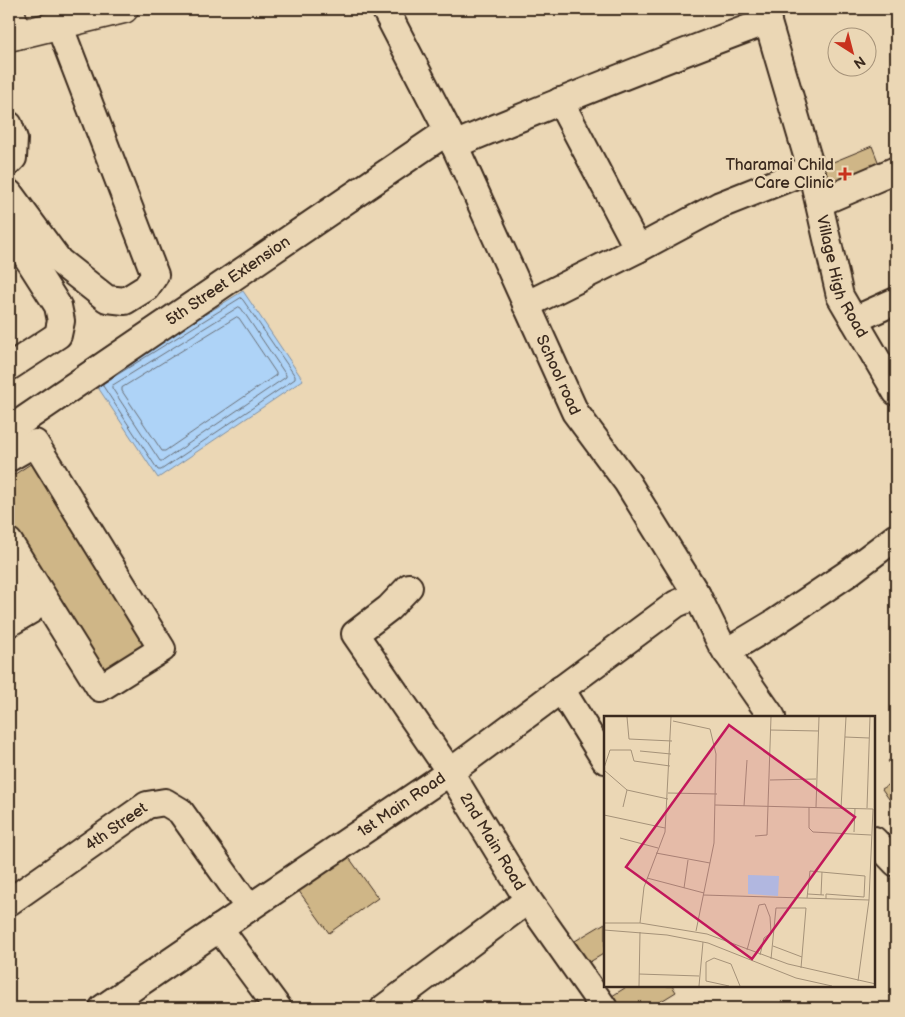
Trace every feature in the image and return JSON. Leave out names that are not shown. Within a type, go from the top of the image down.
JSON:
[{"type":"main road","points":[[10,9],[12,36],[124,9]]},
{"type":"street","name":"School road","points":[[385,9],[451,138],[574,412],[627,482],[697,595],[720,644],[771,716]]},
{"type":"street","name":"5th Street Extension","points":[[9,430],[451,138],[560,101],[701,46],[766,15]]},
{"type":"street","name":"Village High Road","points":[[766,15],[811,169],[840,296],[896,392]]},
{"type":"street","points":[[9,193],[59,261],[107,299],[125,301],[146,288],[155,275],[59,25]]},
{"type":"street","points":[[560,101],[638,250]]},
{"type":"street","points":[[9,125],[14,139],[13,158],[9,162]]},
{"type":"street","points":[[526,305],[638,250],[720,205],[811,169]]},
{"type":"street","points":[[819,203],[896,170]]},
{"type":"street","points":[[9,229],[58,306],[60,321],[58,335],[9,367]]},
{"type":"street","points":[[854,320],[896,301]]},
{"type":"street","points":[[9,458],[35,444],[162,650],[100,688],[9,542]]},
{"type":"street","points":[[726,652],[774,623],[847,574],[896,537]]},
{"type":"street","points":[[9,573],[31,610],[9,623]]},
{"type":"street","name":"2nd Main Road","points":[[409,587],[389,608],[355,634],[450,772],[528,900],[604,1008]]},
{"type":"street","name":"1st Main Road","points":[[103,1008],[450,772],[676,604],[697,595]]},
{"type":"street","points":[[561,689],[604,758]]},
{"type":"street","name":"4th Street","points":[[9,902],[147,804],[165,802],[180,811],[249,908]]},
{"type":"street","points":[[875,841],[896,863]]},
{"type":"street","points":[[384,1008],[528,900]]},
{"type":"street","points":[[218,928],[278,1008]]},
{"type":"water","points":[[243,291],[303,380],[158,478],[95,383]]},
{"type":"building","points":[[872,146],[881,169],[831,190],[821,167]]},
{"type":"building","points":[[32,463],[153,650],[102,684],[9,539],[9,478]]},
{"type":"building","points":[[896,755],[896,773],[888,761]]},
{"type":"building","points":[[896,780],[896,794],[889,799],[882,789]]},
{"type":"building","points":[[345,852],[378,898],[329,933],[296,887]]},
{"type":"building","points":[[604,924],[604,954],[588,963],[575,941]]},
{"type":"building","points":[[626,987],[673,987],[676,992],[650,1008],[619,1008],[612,996]]},
{"type":"place","name":"Tharamai Child Care Clinic","points":[[845,174]]}]
